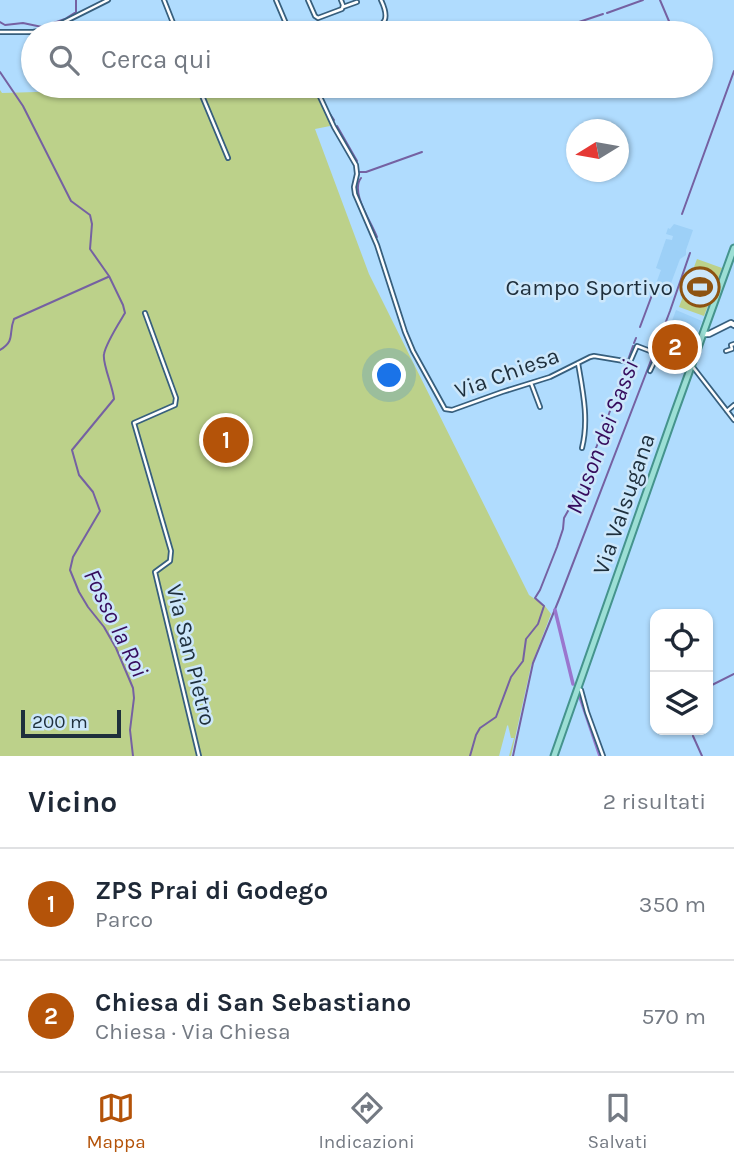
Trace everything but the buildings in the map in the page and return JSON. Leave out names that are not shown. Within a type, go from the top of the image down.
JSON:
[{"type":"main road","name":"Via Valsugana","points":[[554,756],[734,248]]},
{"type":"street","points":[[66,21],[108,0]]},
{"type":"street","points":[[164,0],[172,21]]},
{"type":"street","points":[[276,0],[285,21]]},
{"type":"street","points":[[308,0],[318,18],[357,2]]},
{"type":"street","points":[[341,0],[343,7]]},
{"type":"street","points":[[381,0],[386,12],[385,21]]},
{"type":"street","points":[[0,32],[21,32]]},
{"type":"street","points":[[203,98],[228,158]]},
{"type":"street","name":"Via Chiesa","points":[[321,98],[356,165],[355,194],[377,245],[405,332],[420,365],[447,410],[560,373],[587,357],[630,362],[636,346],[654,352],[663,346],[674,351],[695,353]]},
{"type":"street","name":"Via San Pietro","points":[[145,313],[176,398],[175,405],[134,423],[171,551],[170,561],[155,572],[199,756]]},
{"type":"street","points":[[703,334],[733,323]]},
{"type":"street","points":[[726,351],[732,349],[731,345],[734,344]]},
{"type":"street","points":[[650,371],[654,352]]},
{"type":"street","name":"Via Chiesa","points":[[578,363],[585,410],[582,448]]},
{"type":"street","points":[[691,365],[734,420]]},
{"type":"street","points":[[531,383],[540,407]]},
{"type":"street","points":[[727,411],[734,405]]},
{"type":"street","points":[[578,688],[581,690],[603,756]]},
{"type":"shaded area","points":[[674,224],[693,230],[686,255],[680,259],[667,294],[654,289],[661,270],[656,268],[666,239],[672,240],[673,236],[666,234],[668,228]]},
{"type":"shaded area","points":[[676,310],[702,321],[696,337],[670,326]]},
{"type":"green space","points":[[0,90],[2,93],[21,92],[21,98],[318,98],[330,126],[315,129],[369,274],[529,595],[545,606],[551,614],[531,666],[511,756],[514,738],[511,738],[508,725],[499,756],[0,756]]},
{"type":"green space","name":"Campo Sportivo","points":[[697,259],[722,268],[704,316],[679,307]]},
{"type":"waterway","points":[[59,21],[76,12],[76,0]]},
{"type":"waterway","points":[[607,13],[643,0]]},
{"type":"waterway","points":[[660,0],[669,21]]},
{"type":"waterway","points":[[582,21],[603,14]]},
{"type":"waterway","points":[[0,22],[5,25],[21,23]]},
{"type":"waterway","points":[[682,214],[734,71]]},
{"type":"waterway","name":"Fosso la Roi","points":[[0,72],[23,106],[71,201],[90,215],[90,249],[109,276],[125,313],[104,354],[114,399],[72,450],[79,475],[93,492],[100,511],[73,557],[70,570],[79,592],[116,648],[133,688],[130,730],[133,756]]},
{"type":"waterway","points":[[330,114],[334,120]]},
{"type":"waterway","points":[[337,126],[357,161]]},
{"type":"waterway","points":[[360,172],[422,152]]},
{"type":"waterway","points":[[361,178],[358,184],[360,199],[377,237]]},
{"type":"waterway","name":"Muson dei Sassi","points":[[513,756],[533,663],[690,253]]},
{"type":"waterway","points":[[0,350],[10,340],[14,319],[108,277]]},
{"type":"waterway","points":[[640,327],[652,295]]},
{"type":"waterway","points":[[634,343],[636,338]]},
{"type":"waterway","points":[[628,360],[633,346]]},
{"type":"waterway","points":[[470,756],[480,728],[496,717],[511,677],[523,661],[526,639],[538,624],[544,606],[535,598],[557,547],[564,518],[586,479],[627,364]]},
{"type":"waterway","points":[[555,610],[573,684]]},
{"type":"waterway","points":[[713,684],[734,674]]},
{"type":"waterway","points":[[580,697],[600,756]]},
{"type":"waterway","points":[[693,736],[702,756]]},
{"type":"place","name":"Campo Sportivo","points":[[700,287]]},
{"type":"place","name":"Chiesa di San Sebastiano","points":[[675,347]]},
{"type":"place","name":"ZPS Prai di Godego","points":[[226,440]]}]
